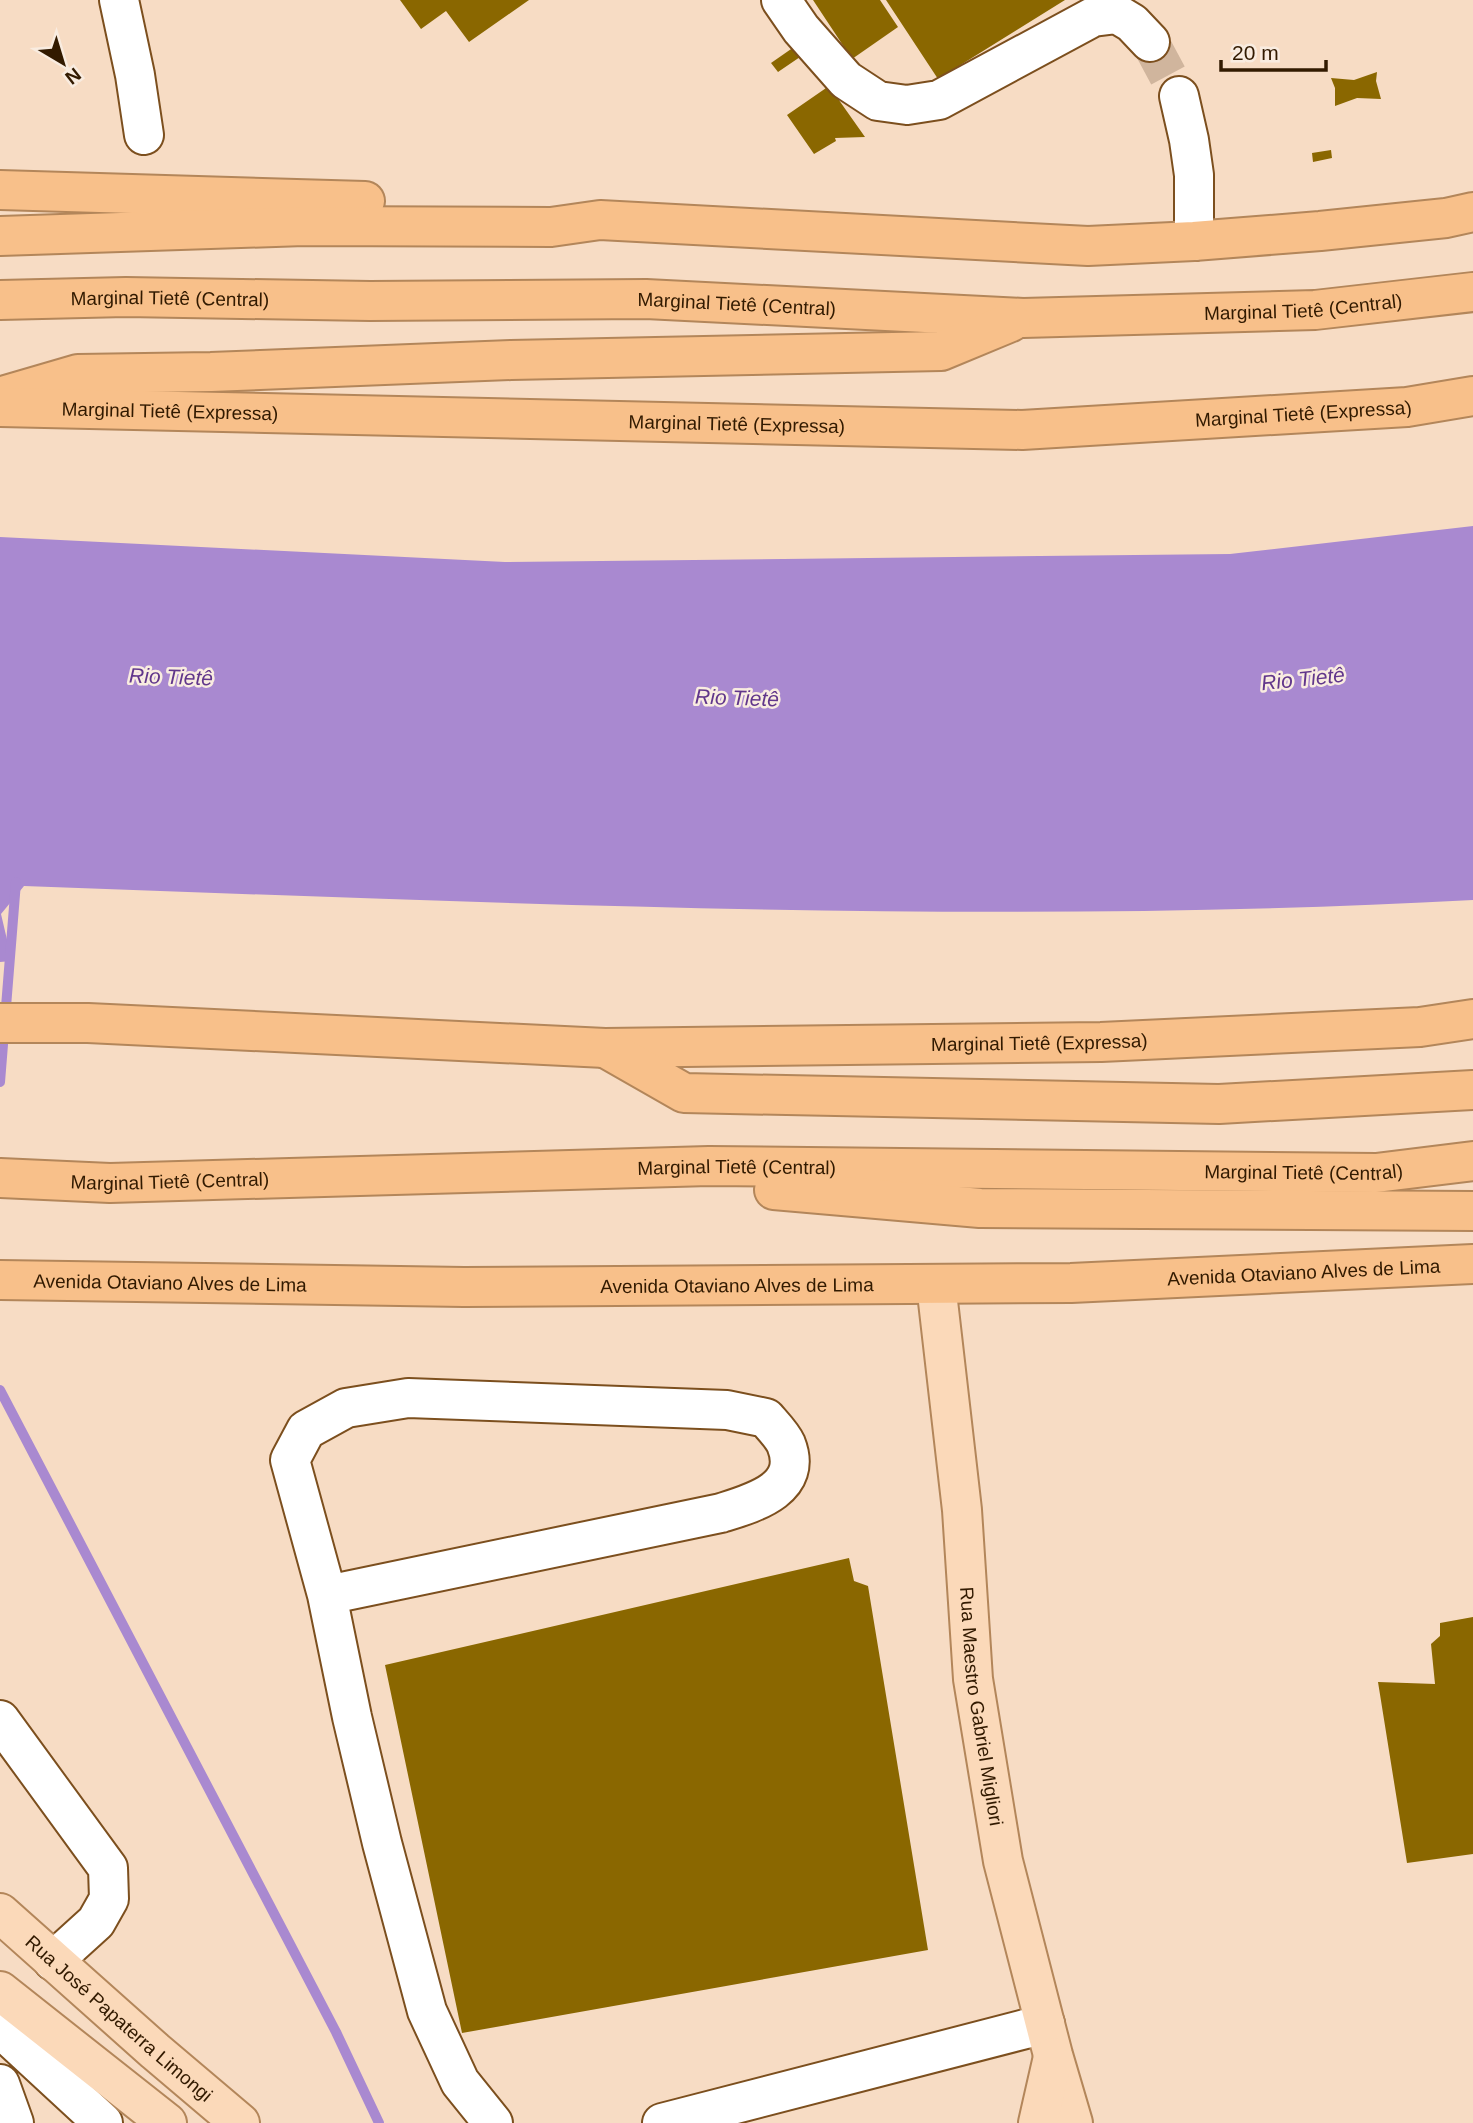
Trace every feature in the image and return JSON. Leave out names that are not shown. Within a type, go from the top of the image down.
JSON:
[{"type":"highway","points":[[0,190],[513,205],[550,207],[600,220]]},
{"type":"highway","points":[[0,236],[303,226],[551,227],[600,220],[1088,246],[1320,231],[1446,218],[1473,212]]},
{"type":"highway","name":"Marginal Tietê (Central)","points":[[0,300],[126,297],[370,302],[646,299],[1023,317],[1315,310],[1473,292]]},
{"type":"highway","points":[[0,397],[78,374],[211,372],[511,360],[941,351],[1023,317]]},
{"type":"highway","name":"Marginal Tietê (Expressa)","points":[[0,407],[1022,430],[1407,407],[1473,396]]},
{"type":"highway","name":"Marginal Tietê (Expressa)","points":[[605,1048],[1101,1042],[1420,1027],[1473,1019]]},
{"type":"highway","points":[[0,1023],[88,1023],[605,1048],[684,1093],[1219,1104],[1473,1090]]},
{"type":"highway","name":"Marginal Tietê (Central)","points":[[0,1178],[110,1183],[709,1166],[1376,1173],[1473,1161]]},
{"type":"highway","points":[[709,1166],[740,1187],[979,1208],[1473,1211]]},
{"type":"highway","name":"Avenida Otaviano Alves de Lima","points":[[0,1280],[464,1287],[1072,1283],[1473,1264]]},
{"type":"main road","name":"Rua Maestro Gabriel Migliori","points":[[936,1283],[962,1510],[973,1679],[1003,1861],[1073,2123]]},
{"type":"main road","name":"Rua José Papaterra Limongi","points":[[0,1913],[240,2123]]},
{"type":"main road","points":[[0,1991],[140,2116]]},
{"type":"main road","points":[[1038,2123],[1049,2039]]},
{"type":"street","points":[[119,0],[144,135]]},
{"type":"street","points":[[781,0],[801,30],[846,80],[878,101],[907,105],[939,100],[1093,17],[1117,14],[1132,23],[1150,41]]},
{"type":"street","points":[[1179,96],[1194,175],[1194,241]]},
{"type":"street","points":[[327,1595],[720,1513],[759,1501],[781,1485],[790,1466],[786,1443],[766,1418],[727,1410],[408,1398],[346,1408],[306,1430],[290,1460],[327,1595],[382,1843],[428,2011],[460,2082],[493,2123]]},
{"type":"street","points":[[0,1720],[108,1868],[109,1899],[96,1922],[53,1961]]},
{"type":"street","points":[[0,2028],[103,2123]]},
{"type":"street","points":[[662,2123],[1049,2039]]},
{"type":"street","points":[[0,2084],[14,2123]]},
{"type":"water","name":"Rio Tietê","points":[[1473,526],[1473,900],[1292,908],[929,911],[567,905],[24,886],[1,914],[12,961],[0,962],[0,537],[505,562],[1230,554]]},
{"type":"building","points":[[400,0],[529,0],[469,42],[446,11],[421,29]]},
{"type":"building","points":[[813,0],[880,0],[898,27],[852,59]]},
{"type":"building","points":[[886,0],[1065,0],[938,79]]},
{"type":"building","points":[[794,47],[800,57],[778,72],[771,63]]},
{"type":"building","points":[[1377,72],[1376,81],[1381,99],[1357,98],[1335,106],[1335,88],[1331,78],[1354,80]]},
{"type":"building","points":[[829,86],[865,137],[835,138],[836,141],[814,154],[787,115]]},
{"type":"building","points":[[1331,150],[1332,158],[1313,162],[1312,153]]},
{"type":"building","points":[[849,1558],[854,1581],[868,1586],[928,1950],[462,2033],[385,1665]]},
{"type":"building","points":[[1473,1617],[1473,1854],[1407,1863],[1378,1682],[1435,1684],[1431,1644],[1440,1636],[1440,1623]]},
{"type":"waterway","points":[[0,1082],[16,882]]},
{"type":"waterway","points":[[0,1390],[336,2032],[379,2123]]},
{"type":"tunnel","points":[[1150,42],[1179,96]]}]
